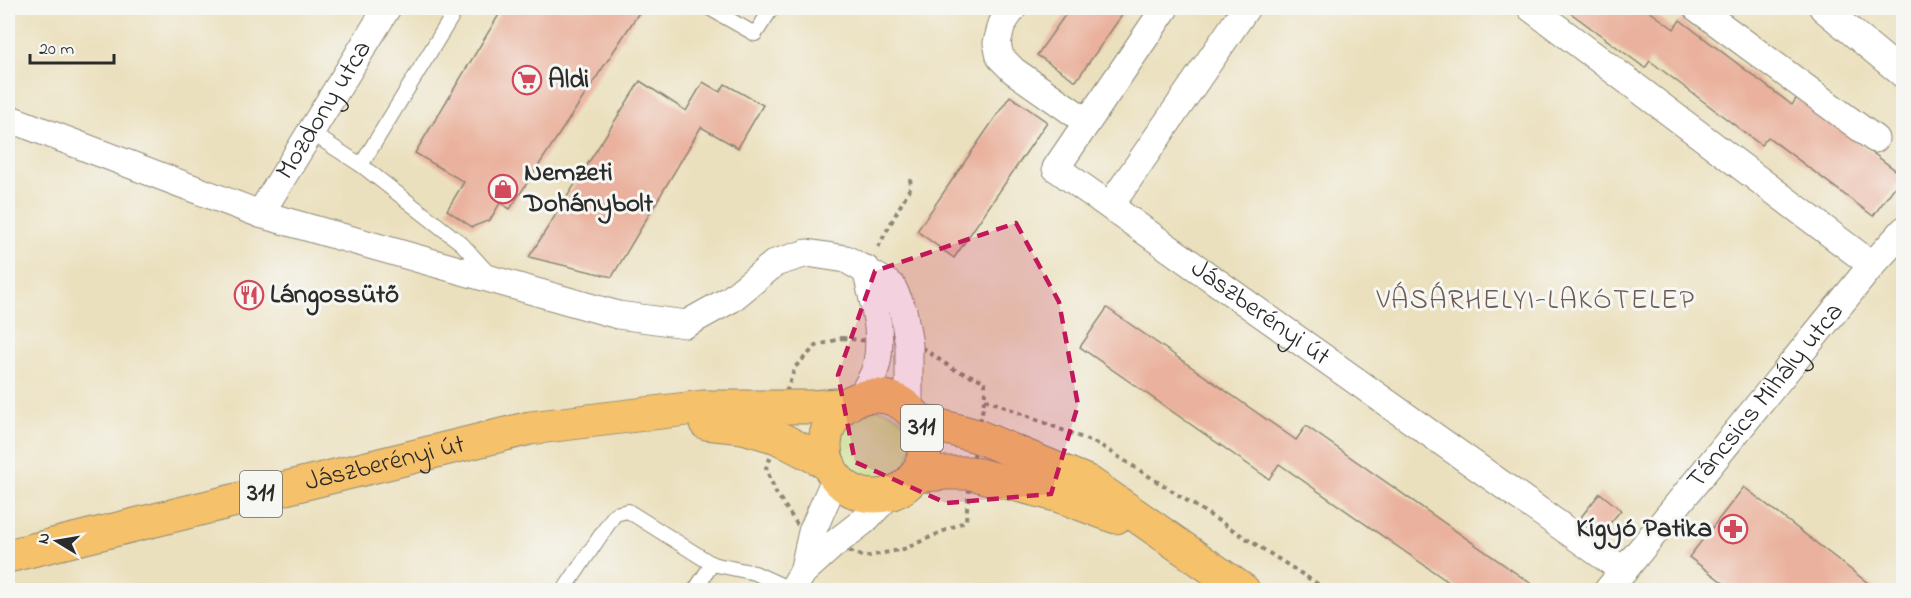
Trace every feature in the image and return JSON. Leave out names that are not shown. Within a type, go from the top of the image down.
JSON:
[{"type":"main road","name":"311","points":[[854,401],[873,396],[886,397],[898,402],[913,415],[923,431],[925,449],[923,460],[903,485]]},
{"type":"main road","name":"Jászberényi út","points":[[8,556],[522,429],[589,419],[703,407],[813,407],[854,401]]},
{"type":"main road","points":[[832,470],[826,452],[827,433],[835,416],[854,401]]},
{"type":"main road","name":"311","points":[[913,415],[977,436],[1088,482],[1243,591]]},
{"type":"main road","name":"Jászberényi út","points":[[589,419],[688,420],[743,427],[777,437],[832,470]]},
{"type":"main road","name":"311","points":[[832,470],[848,488],[864,495],[880,495],[903,485],[946,473],[971,473],[1060,496],[1159,533]]},
{"type":"street","name":"Mozdony utca","points":[[260,214],[387,8]]},
{"type":"street","points":[[1013,8],[1002,24],[997,44],[1000,57],[1014,70],[1087,122]]},
{"type":"street","name":"Jászberényi út","points":[[1165,8],[1056,168],[1616,581]]},
{"type":"street","points":[[1110,206],[1246,8]]},
{"type":"street","points":[[1531,8],[1872,265]]},
{"type":"street","points":[[1697,8],[1875,139]]},
{"type":"street","points":[[1823,8],[1904,75]]},
{"type":"street","points":[[8,118],[260,214],[618,315],[686,324],[731,299],[775,263],[807,253],[846,259],[892,286],[903,310],[909,345],[913,415]]},
{"type":"street","name":"Táncsics Mihály utca","points":[[1616,581],[1872,265],[1904,230]]},
{"type":"street","points":[[854,401],[874,372],[879,342],[875,308],[866,269]]},
{"type":"street","points":[[795,584],[832,470]]},
{"type":"street","points":[[795,584],[834,544],[865,520],[903,485]]},
{"type":"lane","points":[[361,165],[457,8]]},
{"type":"lane","points":[[709,8],[755,34],[771,8]]},
{"type":"lane","points":[[310,132],[361,165],[462,244],[495,280]]},
{"type":"lane","points":[[564,591],[615,514],[628,511],[712,564],[795,584]]},
{"type":"lane","points":[[695,591],[712,564]]},
{"type":"path","points":[[866,269],[911,186],[910,179]]},
{"type":"path","points":[[787,390],[795,367],[816,346],[842,338],[864,340]]},
{"type":"path","points":[[921,347],[953,369],[985,381],[986,399],[980,419]]},
{"type":"path","points":[[986,399],[1100,445],[1327,591]]},
{"type":"path","points":[[774,449],[766,468],[776,493],[797,524]]},
{"type":"path","points":[[851,552],[864,557],[904,549],[966,521],[968,489]]},
{"type":"highlighted area","points":[[1016,223],[1059,302],[1078,405],[1051,494],[946,503],[855,462],[838,375],[875,271]]},
{"type":"green space","points":[[876,409],[896,415],[906,425],[912,445],[906,465],[896,475],[876,481],[856,475],[846,465],[840,445],[846,425],[856,415]]},
{"type":"building","name":"Aldi","points":[[503,8],[642,8],[510,209],[500,203],[490,220],[472,227],[447,210],[464,182],[415,153]]},
{"type":"building","points":[[1070,8],[1127,8],[1076,81],[1037,55]]},
{"type":"building","points":[[1564,8],[1645,8],[1674,29],[1680,20],[1792,105],[1798,96],[1903,176],[1873,216],[1768,137],[1761,145],[1650,61],[1645,68]]},
{"type":"building","points":[[640,81],[686,111],[703,82],[720,92],[725,84],[763,105],[738,148],[701,127],[612,277],[529,257]]},
{"type":"building","points":[[1010,96],[1047,122],[954,258],[917,231]]},
{"type":"building","points":[[1107,308],[1296,440],[1306,426],[1540,590],[1460,590],[1279,464],[1269,479],[1080,347]]},
{"type":"building","points":[[1744,487],[1877,590],[1733,590],[1689,557]]},
{"type":"building","points":[[1600,493],[1621,510],[1601,534],[1581,517]]},
{"type":"place","name":"Aldi","points":[[527,80]]},
{"type":"place","name":"Nemzeti Dohánybolt","points":[[503,189]]},
{"type":"place","name":"Lángossütő","points":[[249,295]]},
{"type":"place","name":"Kígyó Patika","points":[[1733,529]]},
{"type":"district","name":"VÁSÁRHELYI-LAKÓTELEP","points":[[1536,301]]}]
